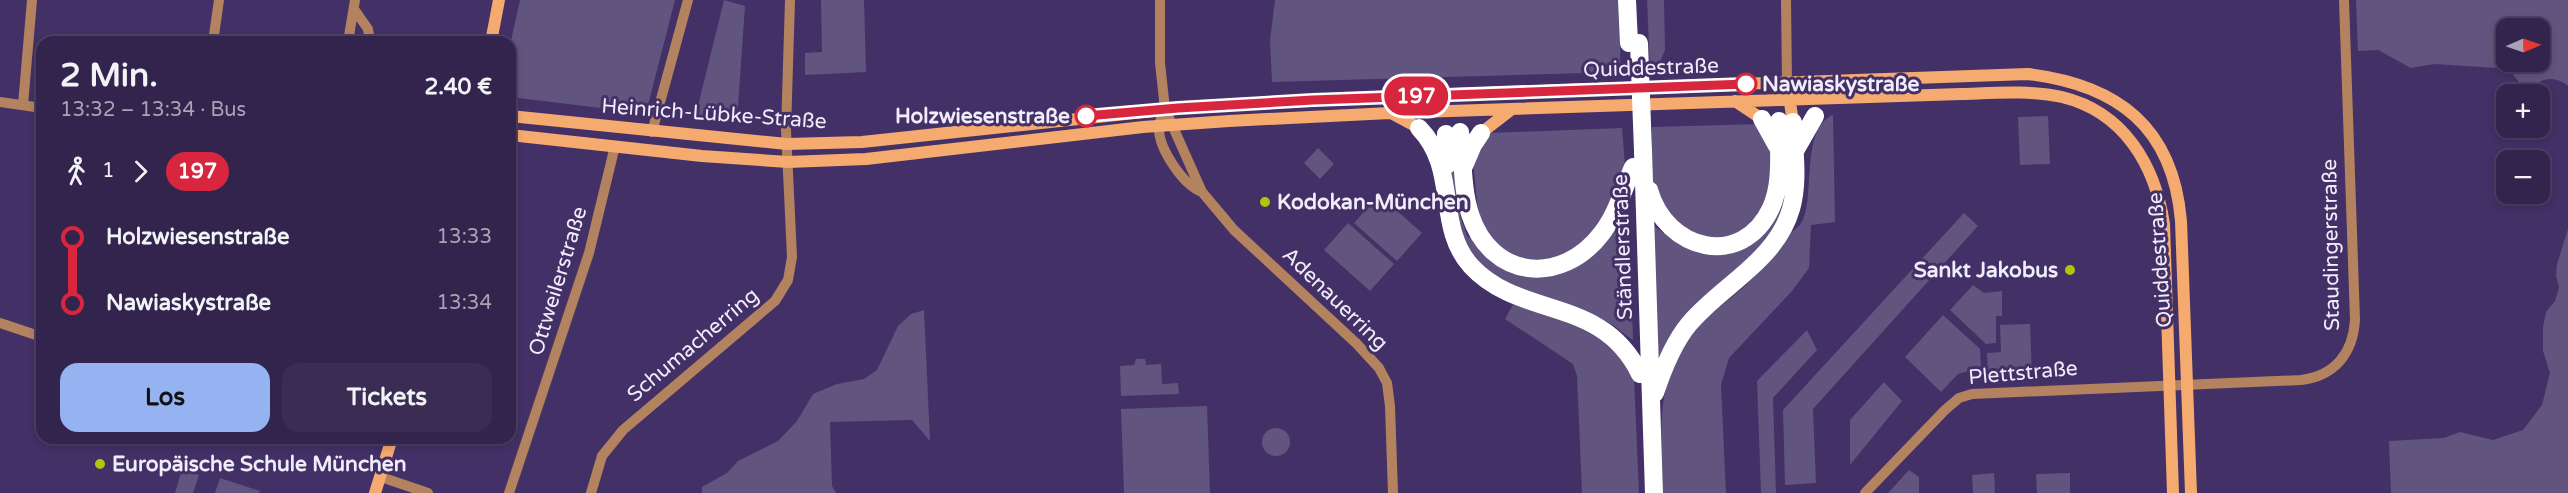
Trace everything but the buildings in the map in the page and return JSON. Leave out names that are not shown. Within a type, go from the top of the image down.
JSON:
[{"type":"highway","name":"Ständlerstraße","points":[[1627,0],[1634,43]]},
{"type":"highway","name":"Ständlerstraße","points":[[1637,0],[1634,43],[1652,403],[1654,493]]},
{"type":"highway","points":[[1638,159],[1659,214],[1669,227],[1691,242],[1717,246],[1745,237],[1768,214],[1786,152],[1815,116]]},
{"type":"highway","points":[[1652,403],[1668,360],[1689,324],[1763,255],[1781,232],[1793,198],[1786,152],[1778,121],[1769,128],[1786,152]]},
{"type":"highway","points":[[1419,128],[1432,141],[1438,155],[1447,192],[1450,223],[1458,244],[1471,266],[1490,281],[1510,291],[1575,315],[1604,330],[1627,350],[1640,374]]},
{"type":"highway","points":[[1453,133],[1464,168],[1470,214],[1488,248],[1505,261],[1533,269],[1559,266],[1591,245],[1616,209],[1638,159]]},
{"type":"highway","points":[[1447,192],[1453,133]]},
{"type":"highway","points":[[1464,168],[1473,145],[1481,133]]},
{"type":"highway","name":"Ständlerstraße","points":[[1638,159],[1640,374],[1644,493]]},
{"type":"main road","points":[[492,36],[500,0]]},
{"type":"main road","name":"Quiddestraße","points":[[1165,109],[1452,94],[2028,74],[2061,78],[2098,90],[2126,108],[2150,132],[2168,164],[2180,202],[2191,493]]},
{"type":"main road","points":[[1735,101],[1778,121],[1785,100],[1787,83]]},
{"type":"main road","name":"Quiddestraße","points":[[1159,126],[1390,113],[2028,93],[2062,97],[2090,107],[2115,124],[2134,143],[2151,171],[2162,207],[2173,493]]},
{"type":"main road","points":[[1452,94],[1453,133]]},
{"type":"main road","points":[[1815,116],[1831,99]]},
{"type":"main road","name":"Heinrich-Lübke-Straße","points":[[516,117],[787,144],[862,142],[1165,109]]},
{"type":"main road","points":[[1481,133],[1512,109]]},
{"type":"main road","points":[[1390,113],[1419,128]]},
{"type":"main road","name":"Heinrich-Lübke-Straße","points":[[516,136],[702,156],[788,162],[866,159],[1159,126]]},
{"type":"main road","points":[[375,493],[390,444]]},
{"type":"street","points":[[23,105],[32,0]]},
{"type":"street","points":[[214,36],[219,0]]},
{"type":"street","points":[[652,132],[688,0]]},
{"type":"street","name":"Schumacherring","points":[[591,493],[602,456],[623,430],[775,301],[788,280],[792,257],[787,144],[790,0]]},
{"type":"street","points":[[1159,126],[1165,109],[1160,63],[1160,0]]},
{"type":"street","points":[[1786,0],[1787,83]]},
{"type":"street","name":"Staudingerstraße","points":[[2187,384],[2310,379],[2323,375],[2337,366],[2352,341],[2355,320],[2344,0]]},
{"type":"street","points":[[349,36],[354,5]]},
{"type":"street","points":[[354,5],[368,29],[369,36]]},
{"type":"street","points":[[0,102],[36,107]]},
{"type":"street","name":"Adenauerring","points":[[1165,109],[1202,192],[1234,230],[1357,344],[1379,368],[1387,383],[1390,406],[1393,493]]},
{"type":"street","name":"Adenauerring","points":[[1159,126],[1162,140],[1180,174],[1190,187],[1202,192]]},
{"type":"street","name":"Ottweilerstraße","points":[[508,493],[589,253],[615,146]]},
{"type":"street","points":[[0,323],[36,335]]},
{"type":"street","name":"Plettstraße","points":[[1865,493],[1959,398],[1986,392],[2187,384]]},
{"type":"street","points":[[381,477],[428,493]]},
{"type":"shaded area","points":[[520,0],[675,0],[647,109],[642,113],[516,98],[516,36],[512,36]]},
{"type":"shaded area","points":[[724,0],[745,6],[737,121],[696,114]]},
{"type":"shaded area","points":[[821,0],[864,0],[866,72],[805,75],[805,53],[822,52]]},
{"type":"shaded area","points":[[1275,0],[1621,0],[1620,72],[1272,82],[1270,40]]},
{"type":"shaded area","points":[[1647,0],[1664,0],[1665,50],[1657,69],[1650,70]]},
{"type":"shaded area","points":[[2356,0],[2568,0],[2568,86],[2550,79],[2537,84],[2521,84],[2511,72],[2550,72],[2550,18],[2496,18],[2496,68],[2434,64],[2411,68],[2378,50],[2358,51]]},
{"type":"shaded area","points":[[1833,115],[1835,222],[1811,225],[1809,268],[1792,291],[1729,358],[1721,385],[1726,493],[1663,493],[1662,412],[1670,373],[1677,355],[1694,331],[1752,279],[1802,222],[1816,133],[1823,122]]},
{"type":"shaded area","points":[[2048,116],[2050,164],[2020,165],[2018,117]]},
{"type":"shaded area","points":[[1762,124],[1771,148],[1772,185],[1763,207],[1748,226],[1728,238],[1712,240],[1672,225],[1652,183],[1652,127]]},
{"type":"shaded area","points":[[1622,128],[1625,165],[1621,189],[1588,240],[1553,260],[1516,259],[1489,239],[1478,211],[1473,162],[1488,133]]},
{"type":"shaded area","points":[[1449,133],[1461,218],[1467,236],[1530,276],[1615,229],[1629,210],[1633,340],[1611,324],[1592,315],[1507,283],[1473,256],[1461,237],[1454,214]]},
{"type":"shaded area","points":[[1318,148],[1334,164],[1320,179],[1304,163]]},
{"type":"shaded area","points":[[1784,182],[1787,197],[1775,231],[1660,356],[1657,355],[1653,225],[1682,246],[1729,250]]},
{"type":"shaded area","points":[[1379,195],[1422,233],[1397,261],[1354,223]]},
{"type":"shaded area","points":[[1964,213],[1978,226],[1813,409],[1816,483],[1785,485],[1783,410]]},
{"type":"shaded area","points":[[1348,223],[1394,264],[1370,291],[1324,250]]},
{"type":"shaded area","points":[[2568,229],[2568,493],[2391,493],[2389,441],[2444,438],[2460,432],[2493,440],[2523,430],[2542,405],[2550,373],[2543,351],[2543,327],[2546,312],[2555,301],[2559,287],[2556,276],[2557,264]]},
{"type":"shaded area","points":[[1973,285],[1984,293],[2002,291],[2002,316],[1996,316],[1996,343],[1986,344],[1950,310]]},
{"type":"shaded area","points":[[1515,301],[1607,336],[1634,377],[1639,493],[1582,493],[1577,376],[1573,364],[1505,319]]},
{"type":"shaded area","points":[[924,310],[930,441],[912,420],[830,422],[832,486],[836,493],[702,493],[702,487],[727,473],[738,461],[778,441],[797,421],[813,394],[837,384],[864,379],[877,370],[898,326],[911,314]]},
{"type":"shaded area","points":[[1943,315],[1980,349],[1981,368],[1958,374],[1941,392],[1905,357]]},
{"type":"shaded area","points":[[2030,324],[2032,376],[1988,378],[1987,353],[2001,352],[2000,325]]},
{"type":"shaded area","points":[[1807,330],[1817,350],[1773,398],[1776,493],[1761,493],[1757,381]]},
{"type":"shaded area","points":[[1136,359],[1145,359],[1146,365],[1161,364],[1162,384],[1178,383],[1179,394],[1121,396],[1120,366],[1134,365]]},
{"type":"shaded area","points":[[1884,382],[1902,401],[1850,465],[1850,420]]},
{"type":"shaded area","points":[[1207,406],[1210,493],[1124,493],[1121,409]]},
{"type":"shaded area","points":[[1276,428],[1286,432],[1290,442],[1286,452],[1276,456],[1266,452],[1262,442],[1266,432]]},
{"type":"shaded area","points":[[182,469],[199,475],[193,493],[175,493]]},
{"type":"shaded area","points":[[1909,470],[1919,477],[1919,493],[1888,493]]},
{"type":"shaded area","points":[[1994,473],[1995,493],[1973,493],[1972,475]]},
{"type":"shaded area","points":[[2070,473],[2070,493],[2037,493],[2036,474]]},
{"type":"shaded area","points":[[220,478],[260,491],[259,493],[215,493]]},
{"type":"bus line","name":"197","points":[[1086,116],[1142,110],[1394,96],[1746,84]]},
{"type":"place","name":"Nawiaskystraße","points":[[1746,84]]},
{"type":"place","name":"Holzwiesenstraße","points":[[1086,116]]},
{"type":"place","name":"Kodokan-München","points":[[1265,202]]},
{"type":"place","name":"Sankt Jakobus","points":[[2070,270]]},
{"type":"place","name":"Europäische Schule München","points":[[100,464]]}]
